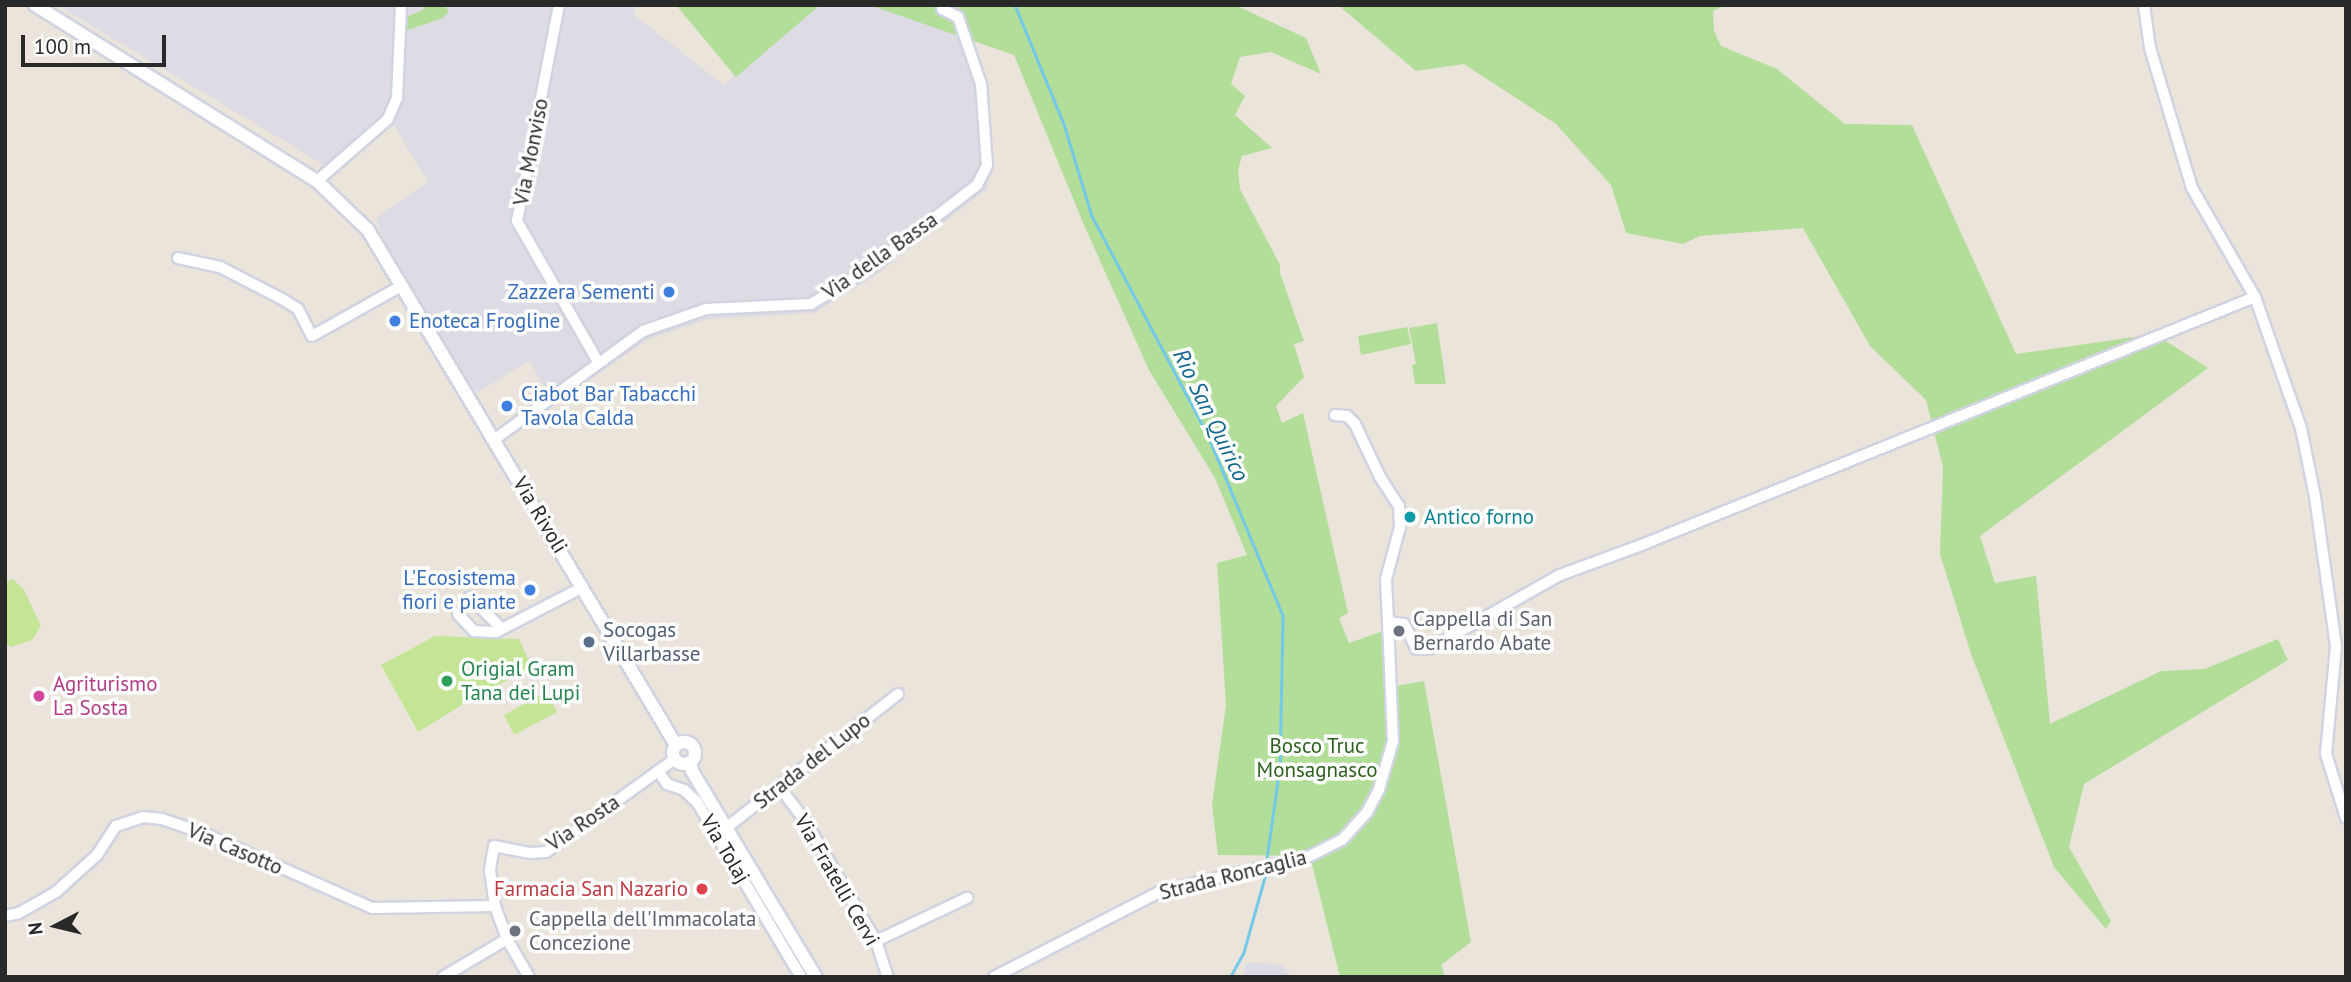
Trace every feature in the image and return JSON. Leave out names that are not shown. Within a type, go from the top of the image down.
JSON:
[{"type":"street","name":"Via Rivoli","points":[[35,5],[317,181],[368,230],[676,745],[687,743],[693,747],[694,757],[690,762],[726,828],[816,977]]},
{"type":"street","points":[[317,181],[388,119],[397,97],[401,5]]},
{"type":"street","name":"Via Monviso","points":[[559,5],[517,221],[598,362]]},
{"type":"street","points":[[2144,5],[2150,48],[2192,188],[2255,298],[2301,428],[2315,497],[2336,646],[2326,754],[2329,773],[2346,818]]},
{"type":"street","name":"Via della Bassa","points":[[495,439],[643,331],[706,309],[811,304],[867,270],[977,185],[987,165],[981,85],[958,17],[942,9]]},
{"type":"street","points":[[178,258],[220,267],[282,299],[298,309],[312,337],[401,286]]},
{"type":"street","points":[[1388,622],[1404,624],[1417,649],[1429,649],[1560,575],[1639,546],[2255,298]]},
{"type":"street","name":"Strada Roncaglia","points":[[994,977],[1161,891],[1310,856],[1342,840],[1367,813],[1379,789],[1393,741],[1386,579],[1400,527],[1399,506],[1380,477],[1355,424],[1347,416],[1335,415]]},
{"type":"street","points":[[458,614],[474,631],[489,633],[502,629],[583,587]]},
{"type":"street","points":[[470,597],[502,629]]},
{"type":"street","name":"Strada del Lupo","points":[[726,828],[898,694]]},
{"type":"street","points":[[676,745],[673,752],[675,759],[680,763],[690,762]]},
{"type":"street","name":"Via Rosta","points":[[529,977],[507,939],[495,906],[490,869],[494,846],[530,853],[547,852],[675,759]]},
{"type":"street","name":"Via Tolaj","points":[[658,771],[667,784],[684,790],[697,802],[801,977]]},
{"type":"street","name":"Via Fratelli Cervi","points":[[779,786],[804,821],[876,941],[888,977]]},
{"type":"street","name":"Via Casotto","points":[[5,916],[22,911],[56,892],[97,855],[116,826],[143,817],[162,820],[203,834],[372,908],[495,906]]},
{"type":"street","points":[[876,941],[967,898]]},
{"type":"street","points":[[443,977],[507,939]]},
{"type":"shaded area","points":[[57,5],[635,5],[634,15],[724,85],[808,5],[951,5],[981,97],[987,189],[872,278],[814,313],[708,319],[647,340],[555,404],[529,361],[478,392],[438,360],[400,293],[376,218],[428,182],[393,124],[324,165]]},
{"type":"shaded area","points":[[1248,962],[1283,965],[1291,977],[1241,977]]},
{"type":"green space","points":[[424,5],[444,5],[449,11],[443,18],[405,31],[404,18],[423,10]]},
{"type":"green space","points":[[676,5],[820,5],[736,77]]},
{"type":"green space","name":"Bosco Truc Monsagnasco","points":[[869,5],[1235,5],[1306,38],[1321,74],[1271,52],[1240,57],[1231,84],[1245,96],[1235,115],[1272,148],[1242,156],[1238,170],[1240,189],[1280,265],[1280,273],[1304,341],[1294,344],[1304,377],[1276,406],[1282,423],[1303,413],[1348,613],[1339,618],[1349,643],[1383,631],[1385,688],[1424,681],[1471,942],[1441,965],[1445,977],[1340,977],[1310,856],[1218,855],[1212,805],[1226,705],[1217,563],[1247,555],[1215,478],[1149,370],[1084,225],[1014,55]]},
{"type":"green space","points":[[1338,5],[1726,5],[1713,11],[1714,31],[1721,46],[1777,69],[1845,124],[1912,125],[2016,354],[2155,334],[2208,368],[1980,536],[1995,583],[2036,576],[2050,724],[2161,671],[2204,669],[2278,639],[2288,660],[2084,784],[2069,847],[2111,921],[2106,929],[2054,867],[1971,654],[1940,554],[1943,467],[1926,400],[1870,346],[1803,228],[1700,236],[1683,244],[1626,233],[1611,185],[1556,124],[1464,64],[1416,71]]},
{"type":"green space","points":[[1437,323],[1446,384],[1415,384],[1412,365],[1416,364],[1409,328]]},
{"type":"green space","points":[[1407,327],[1411,344],[1361,355],[1358,336]]},
{"type":"green space","points":[[13,579],[24,590],[41,626],[32,640],[11,647],[5,642],[5,583]]},
{"type":"green space","name":"Origial Gram Tana dei Lupi","points":[[435,636],[519,639],[532,668],[485,691],[418,732],[381,665]]},
{"type":"green space","points":[[546,692],[557,712],[514,735],[504,715]]},
{"type":"waterway","name":"Rio San Quirico","points":[[1015,5],[1064,124],[1092,216],[1207,433],[1283,616],[1280,767],[1267,859]]},
{"type":"waterway","name":"Rio San Quirico","points":[[1230,977],[1243,954],[1266,872]]},
{"type":"place","name":"Zazzera Sementi","points":[[669,292]]},
{"type":"place","name":"Enoteca Frogline","points":[[395,321]]},
{"type":"place","name":"Ciabot Bar Tabacchi Tavola Calda","points":[[507,406]]},
{"type":"place","name":"Antico forno","points":[[1410,517]]},
{"type":"place","name":"L'Ecosistema fiori e piante","points":[[530,590]]},
{"type":"place","name":"Cappella di San Bernardo Abate","points":[[1399,631]]},
{"type":"place","name":"Socogas Villarbasse","points":[[589,642]]},
{"type":"place","name":"Origial Gram Tana dei Lupi","points":[[447,681]]},
{"type":"place","name":"Agriturismo La Sosta","points":[[39,696]]},
{"type":"place","name":"Farmacia San Nazario","points":[[702,889]]},
{"type":"place","name":"Cappella dell'Immacolata Concezione","points":[[515,931]]}]
